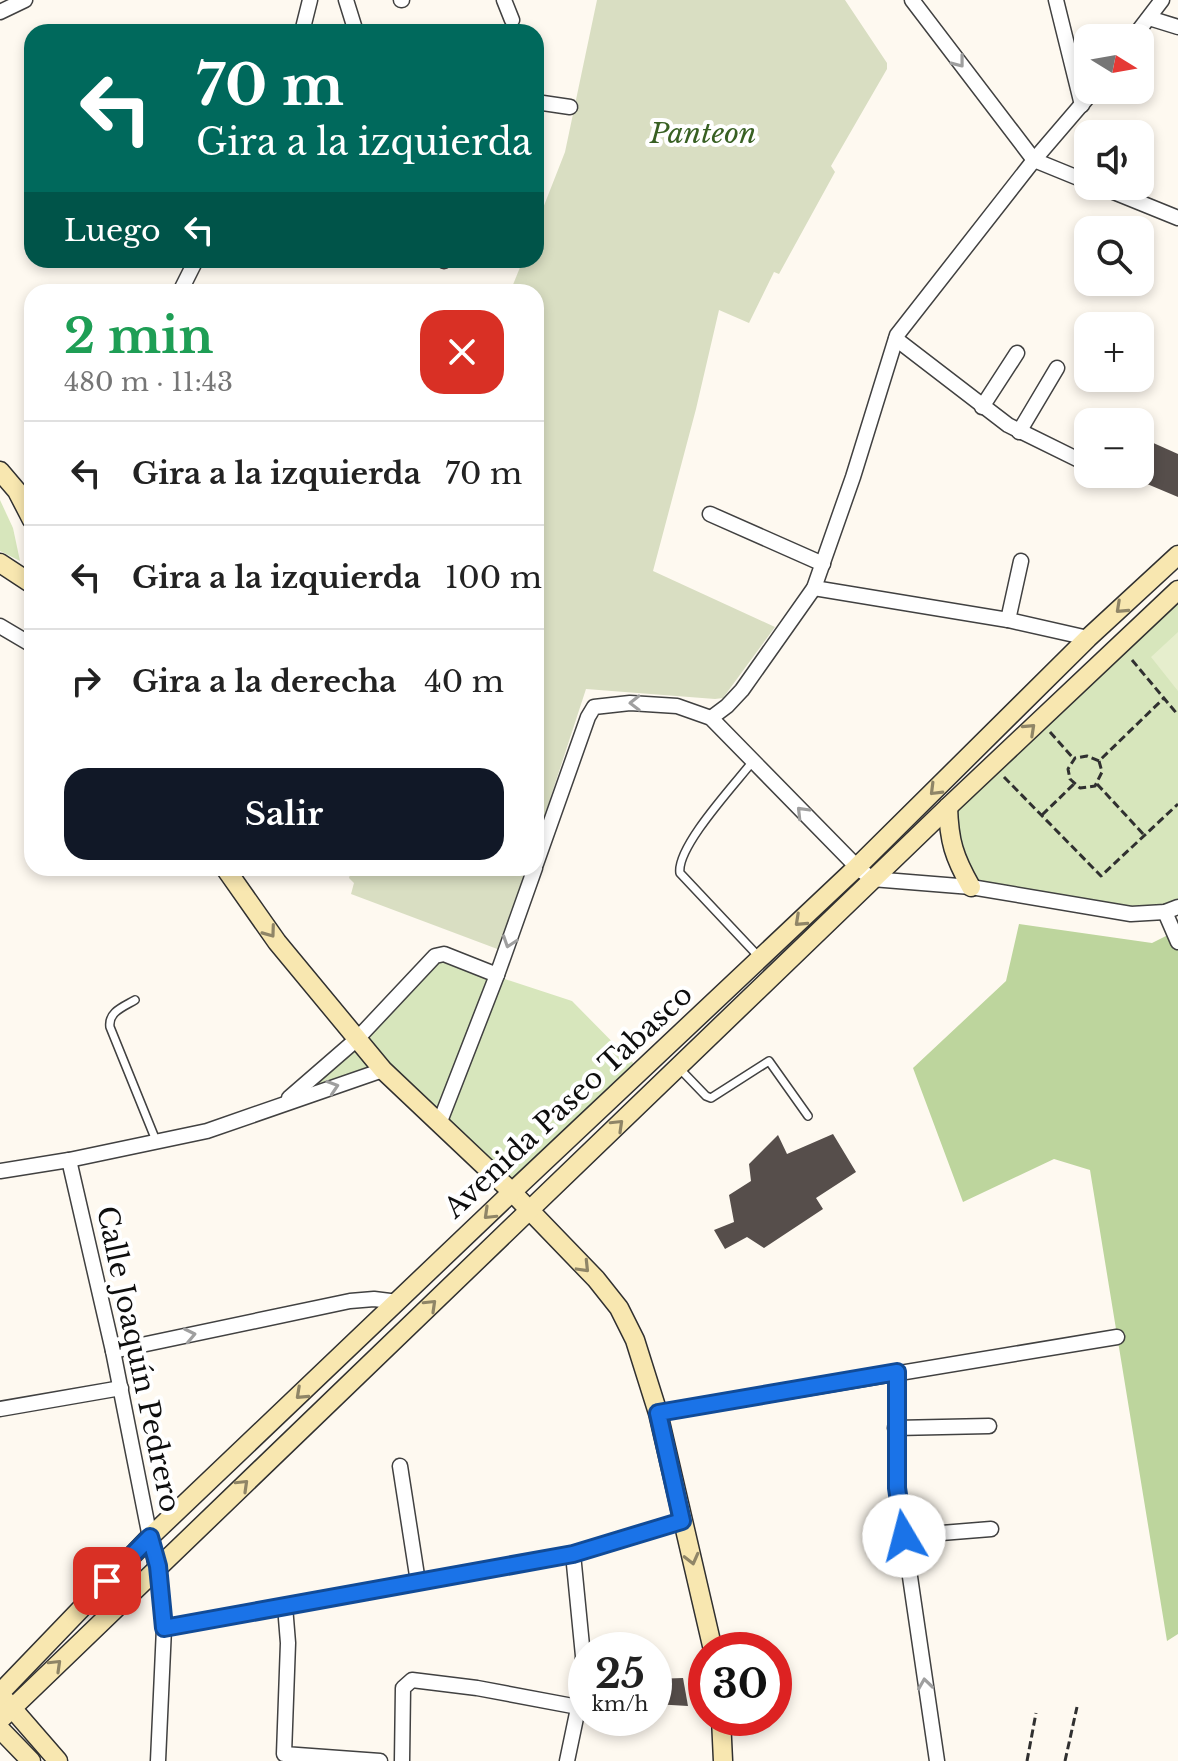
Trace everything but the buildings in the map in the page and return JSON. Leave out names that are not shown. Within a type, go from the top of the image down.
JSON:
[{"type":"main road","points":[[0,471],[24,505]]},
{"type":"main road","name":"Avenida Paseo Tabasco","points":[[3,1703],[150,1537],[857,867],[1088,638],[1178,555]]},
{"type":"main road","points":[[0,563],[24,579]]},
{"type":"main road","name":"Avenida Paseo Tabasco","points":[[3,1703],[158,1566],[872,879],[1178,590]]},
{"type":"main road","points":[[948,807],[949,838],[956,861],[971,887]]},
{"type":"main road","points":[[231,876],[277,942],[383,1070],[530,1210],[596,1279],[619,1308],[640,1353],[658,1413],[709,1632]]},
{"type":"main road","points":[[3,1703],[58,1761]]},
{"type":"main road","points":[[0,1729],[31,1761]]},
{"type":"main road","points":[[722,1736],[723,1761]]},
{"type":"street","points":[[0,12],[25,0]]},
{"type":"street","points":[[304,24],[310,0]]},
{"type":"street","points":[[346,0],[354,24]]},
{"type":"street","points":[[504,0],[512,20]]},
{"type":"street","points":[[912,0],[1034,160],[1074,176]]},
{"type":"street","points":[[711,718],[742,690],[814,588],[896,339],[912,313],[1082,105],[1056,0]]},
{"type":"street","points":[[1144,24],[1162,0]]},
{"type":"street","points":[[1149,18],[1178,27]]},
{"type":"street","points":[[544,103],[570,107]]},
{"type":"street","points":[[1134,200],[1178,218]]},
{"type":"street","points":[[896,339],[1019,432],[1074,458]]},
{"type":"street","points":[[982,407],[1017,353]]},
{"type":"street","points":[[1019,432],[1057,368]]},
{"type":"street","points":[[710,514],[823,564]]},
{"type":"street","points":[[1008,620],[1021,561]]},
{"type":"street","points":[[814,588],[1008,620],[1088,638]]},
{"type":"street","points":[[0,626],[24,640]]},
{"type":"street","points":[[544,841],[594,707],[658,703],[677,706],[711,718],[872,879],[971,887],[1131,914],[1172,910],[1178,942]]},
{"type":"street","points":[[439,1124],[532,876]]},
{"type":"street","points":[[283,1103],[357,1039],[435,956],[444,954],[497,975]]},
{"type":"street","points":[[0,1171],[158,1143],[207,1131],[383,1070]]},
{"type":"street","name":"Calle Joaquín Pedrero","points":[[69,1160],[158,1566],[164,1628],[158,1761]]},
{"type":"street","points":[[113,1351],[350,1301],[374,1299],[398,1302]]},
{"type":"street","points":[[658,1413],[1117,1337]]},
{"type":"street","points":[[897,1372],[897,1488],[937,1761]]},
{"type":"street","points":[[0,1409],[121,1388]]},
{"type":"street","points":[[895,1428],[989,1426]]},
{"type":"street","points":[[400,1466],[418,1582]]},
{"type":"street","points":[[164,1628],[573,1554],[682,1521]]},
{"type":"street","points":[[904,1536],[991,1529]]},
{"type":"street","points":[[573,1554],[582,1632]]},
{"type":"street","points":[[285,1606],[288,1643],[284,1754],[380,1761]]},
{"type":"street","points":[[402,1761],[403,1688],[412,1680],[477,1688],[568,1705]]},
{"type":"street","points":[[567,1761],[572,1736]]},
{"type":"lane","points":[[753,761],[690,841],[678,867],[680,873],[760,958]]},
{"type":"lane","points":[[135,1000],[112,1014],[110,1027],[158,1143]]},
{"type":"lane","points":[[678,1067],[711,1098],[769,1061],[808,1116]]},
{"type":"path","points":[[1120,645],[1178,715]]},
{"type":"path","points":[[1099,761],[1164,698]]},
{"type":"path","points":[[1039,720],[1074,759]]},
{"type":"path","points":[[1084,756],[1099,761],[1102,772],[1097,784],[1088,789],[1074,784],[1068,772],[1074,759],[1084,756]]},
{"type":"path","points":[[993,765],[1101,876],[1178,804]]},
{"type":"path","points":[[1041,816],[1074,784]]},
{"type":"path","points":[[1097,784],[1145,836]]},
{"type":"path","points":[[1065,1761],[1077,1707]]},
{"type":"path","points":[[1027,1761],[1036,1713]]},
{"type":"green space","name":"Panteon","points":[[597,0],[845,0],[887,63],[887,69],[831,166],[835,172],[779,274],[774,272],[749,323],[719,310],[653,571],[775,627],[723,698],[586,689],[544,818],[544,284],[513,284],[520,268],[544,268],[544,206],[565,152]]},
{"type":"green space","points":[[0,500],[13,528],[20,561],[0,551]]},
{"type":"green space","points":[[1178,590],[1178,907],[1165,912],[971,887],[948,807]]},
{"type":"green space","points":[[1178,632],[1178,691],[1151,657]]},
{"type":"green space","points":[[524,876],[500,950],[351,894],[354,883],[349,878]]},
{"type":"green space","points":[[1019,924],[1152,943],[1178,930],[1178,1634],[1167,1641],[1090,1170],[1054,1159],[963,1202],[913,1068],[1006,981]]},
{"type":"green space","points":[[435,956],[572,1001],[641,1071],[512,1192],[383,1070],[283,1103]]},
{"type":"route","points":[[107,1581],[150,1537],[158,1566],[164,1628],[573,1554],[682,1521],[658,1413],[897,1372],[897,1488],[904,1536]]}]
